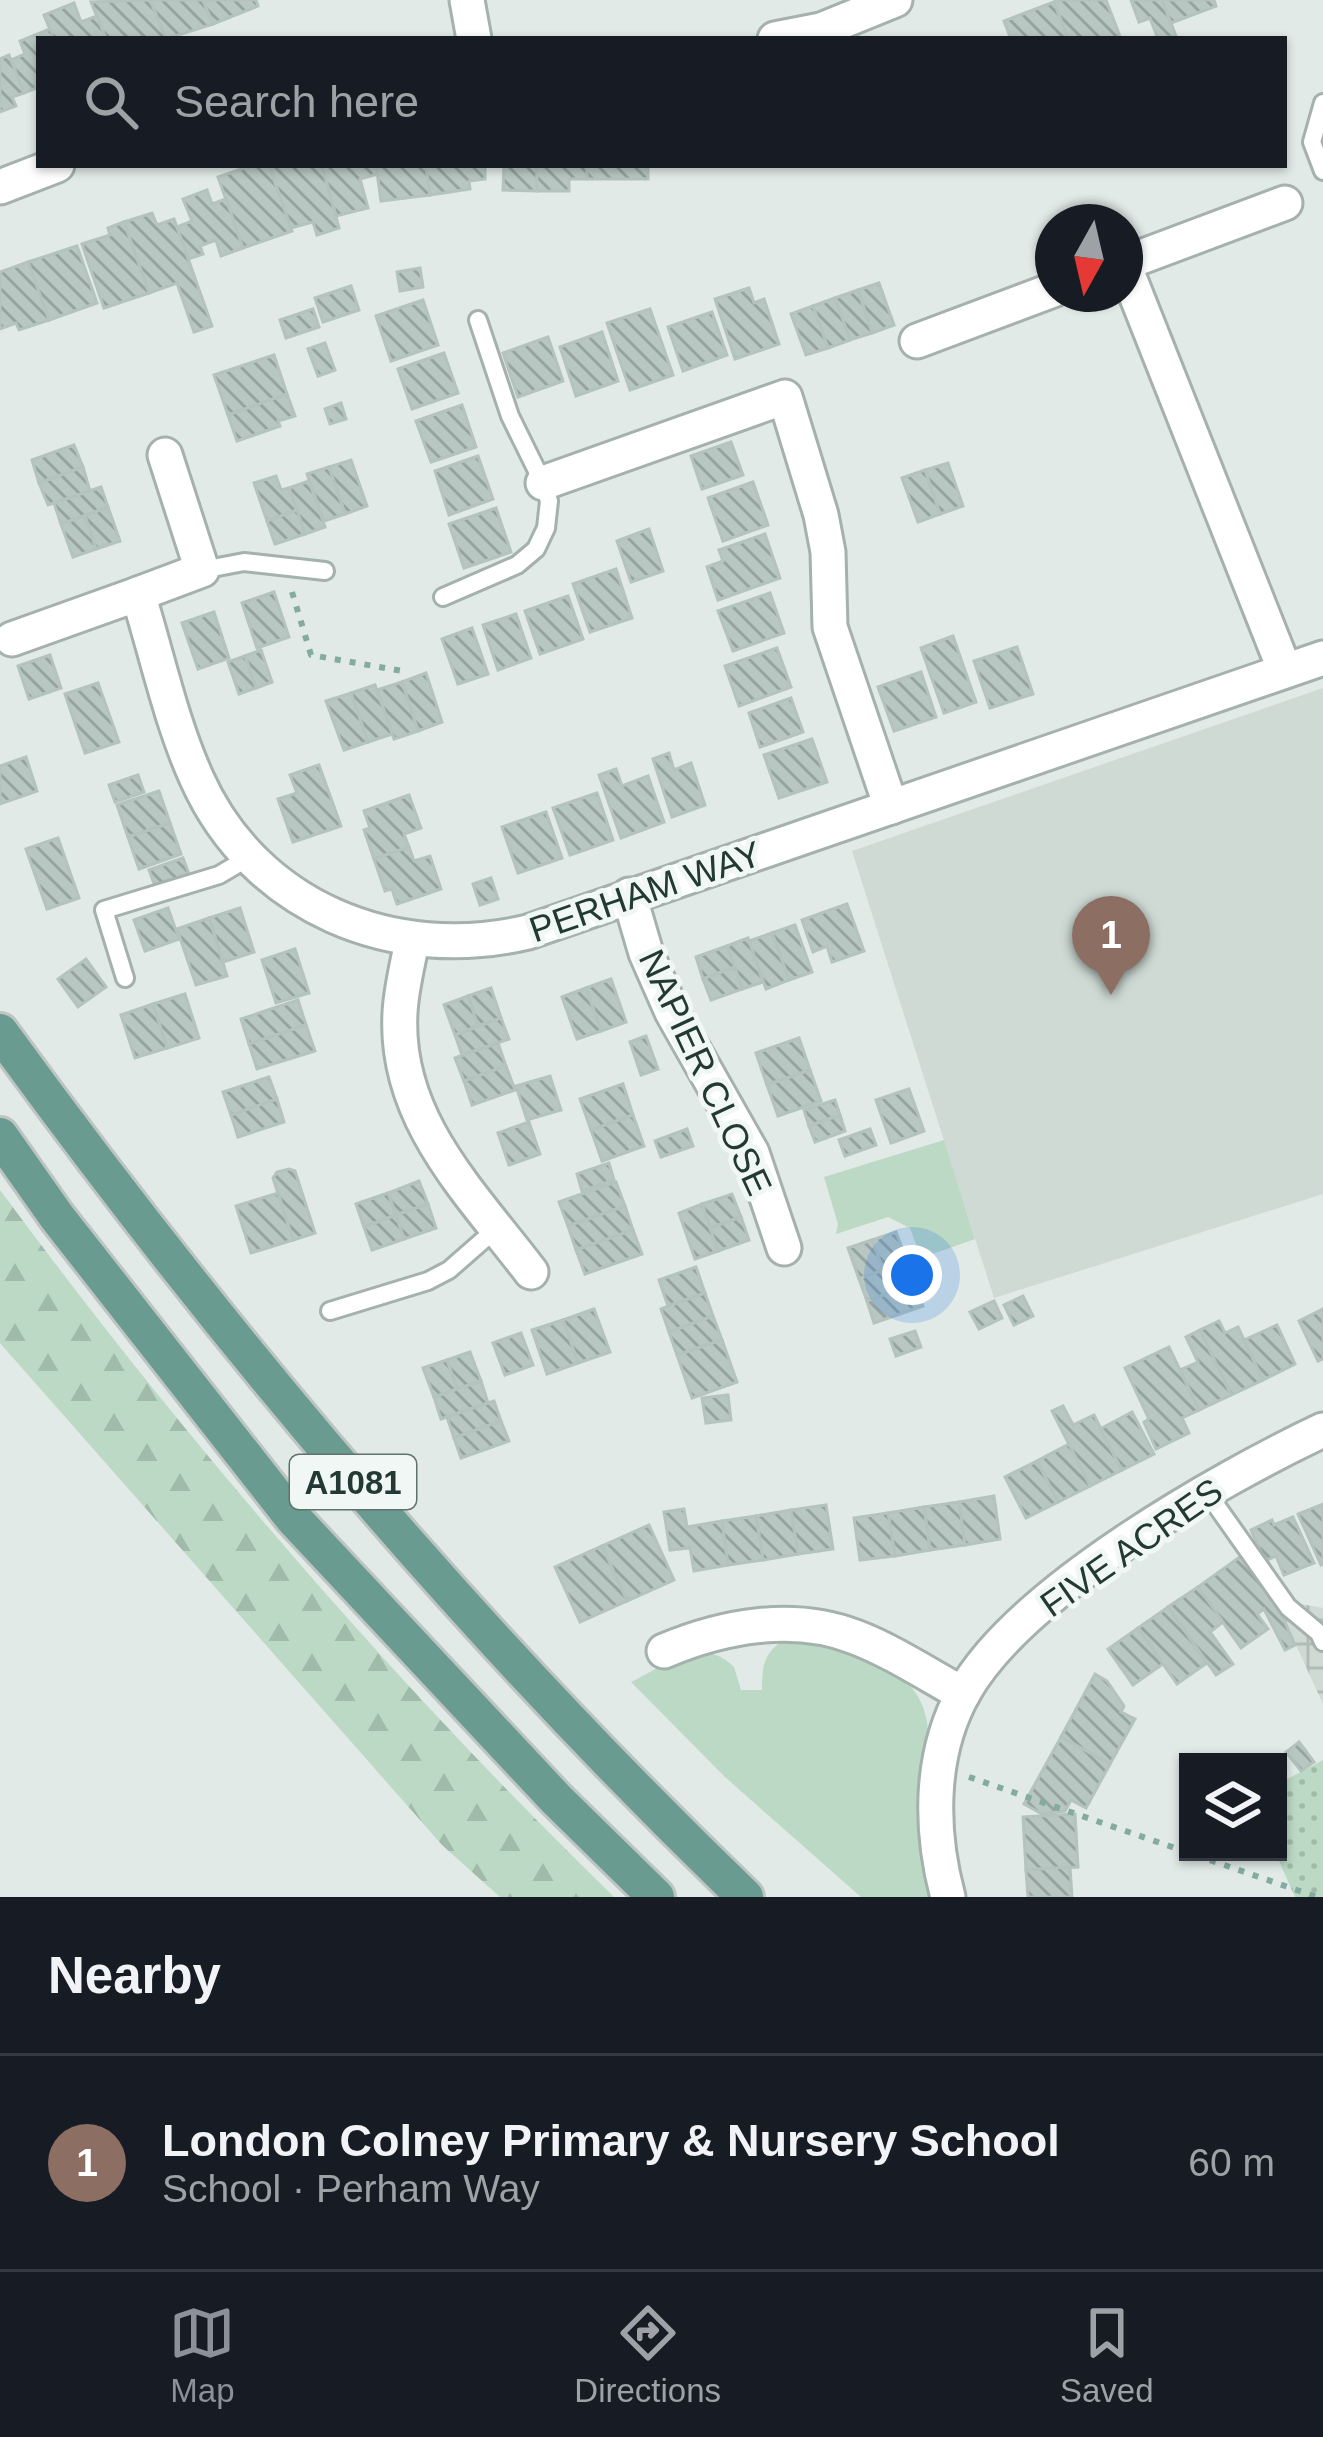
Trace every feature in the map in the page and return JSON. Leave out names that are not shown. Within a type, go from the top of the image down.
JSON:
[{"type":"main road","name":"A1081","points":[[0,1032],[106,1177],[361,1491],[614,1772],[745,1897]]},
{"type":"main road","name":"A1081","points":[[0,1136],[57,1217],[293,1518],[556,1799],[656,1897]]},
{"type":"street","points":[[467,0],[473,36]]},
{"type":"street","points":[[790,36],[821,30],[895,0]]},
{"type":"street","points":[[0,187],[49,168]]},
{"type":"street","points":[[1143,258],[1285,202]]},
{"type":"street","points":[[917,341],[1035,297]]},
{"type":"street","points":[[1143,310],[1286,671]]},
{"type":"street","points":[[543,483],[785,397],[821,515],[828,553],[830,627],[891,807]]},
{"type":"street","points":[[6,641],[202,570],[165,455]]},
{"type":"street","name":"PERHAM WAY","points":[[138,594],[196,776],[216,816],[248,858],[311,908],[347,924],[412,940],[496,940],[528,932],[1323,658]]},
{"type":"street","name":"NAPIER CLOSE","points":[[629,895],[646,953],[672,1012],[752,1153],[784,1248]]},
{"type":"street","points":[[412,940],[400,1011],[400,1054],[407,1090],[422,1126],[531,1272]]},
{"type":"street","name":"FIVE ACRES","points":[[948,1897],[934,1823],[939,1767],[962,1694],[990,1654],[1043,1605],[1206,1491],[1323,1430]]},
{"type":"street","points":[[664,1652],[698,1636],[745,1626],[818,1628],[855,1637],[962,1694]]},
{"type":"lane","points":[[1323,103],[1312,142],[1323,171]]},
{"type":"lane","points":[[443,597],[518,565],[536,549],[546,528],[549,501],[509,416],[478,320]]},
{"type":"lane","points":[[202,570],[244,562],[325,571]]},
{"type":"lane","points":[[125,978],[104,910],[219,875],[248,858]]},
{"type":"lane","points":[[330,1311],[428,1281],[449,1270],[498,1227]]},
{"type":"lane","points":[[1206,1491],[1288,1607],[1323,1642]]},
{"type":"path","points":[[284,566],[311,656],[408,671]]},
{"type":"path","points":[[939,1767],[1317,1897]]},
{"type":"shaded area","points":[[1323,688],[1323,1194],[994,1298],[852,851]]},
{"type":"shaded area","points":[[1235,1519],[1296,1603],[1323,1608],[1323,1704],[1279,1608],[1218,1524]]},
{"type":"green space","points":[[944,1140],[975,1239],[921,1258],[910,1228],[888,1217],[836,1234],[838,1224],[824,1177]]},
{"type":"green space","points":[[0,1190],[142,1375],[293,1556],[451,1731],[614,1897],[500,1897],[442,1845],[0,1343]]},
{"type":"green space","points":[[785,1639],[872,1660],[908,1683],[920,1701],[928,1729],[923,1807],[935,1897],[861,1897],[725,1777],[631,1682],[683,1656],[709,1653],[734,1667],[741,1690],[762,1690],[766,1660]]},
{"type":"green space","points":[[1323,1760],[1323,1897],[1295,1897],[1279,1861],[1287,1861],[1287,1779]]},
{"type":"building","points":[[150,0],[203,0],[213,24],[165,36]]},
{"type":"building","points":[[150,0],[165,36],[105,36],[91,2]]},
{"type":"building","points":[[203,0],[256,0],[258,6],[213,24]]},
{"type":"building","points":[[1106,0],[1120,36],[1067,36],[1054,2]]},
{"type":"building","points":[[1131,0],[1162,0],[1176,36],[1157,36],[1150,18],[1139,22]]},
{"type":"building","points":[[1162,0],[1214,0],[1216,6],[1171,23]]},
{"type":"building","points":[[1054,2],[1067,36],[1010,36],[1004,21]]},
{"type":"building","points":[[74,3],[81,22],[97,16],[105,36],[53,36],[44,15]]},
{"type":"building","points":[[50,29],[53,36],[36,36],[36,88],[24,93],[11,60],[25,54],[20,41]]},
{"type":"building","points":[[9,55],[24,93],[12,97],[16,106],[0,112],[0,59]]},
{"type":"building","points":[[244,168],[270,168],[292,231],[243,248],[218,177]]},
{"type":"building","points":[[270,168],[323,168],[339,228],[317,235],[313,222],[291,228]]},
{"type":"building","points":[[323,168],[377,168],[378,174],[360,179],[368,208],[336,216]]},
{"type":"building","points":[[376,168],[426,168],[430,195],[381,201]]},
{"type":"building","points":[[426,168],[485,168],[485,179],[469,181],[470,189],[430,195]]},
{"type":"building","points":[[504,168],[537,168],[537,191],[503,190]]},
{"type":"building","points":[[537,168],[587,168],[587,179],[569,179],[569,191],[537,191]]},
{"type":"building","points":[[587,168],[648,168],[648,179],[587,179]]},
{"type":"building","points":[[207,190],[212,204],[226,199],[243,248],[221,256],[216,240],[200,246],[203,254],[188,259],[177,227],[192,221],[183,199]]},
{"type":"building","points":[[152,213],[157,225],[174,219],[212,326],[194,332],[177,283],[149,293],[124,222]]},
{"type":"building","points":[[124,222],[149,293],[104,308],[82,244],[110,235],[108,228]]},
{"type":"building","points":[[77,246],[97,303],[49,320],[28,262]]},
{"type":"building","points":[[28,262],[49,320],[19,330],[16,323],[0,329],[0,272]]},
{"type":"building","points":[[420,268],[423,287],[400,291],[397,272]]},
{"type":"building","points":[[879,283],[894,325],[872,333],[858,290]]},
{"type":"building","points":[[351,286],[359,310],[323,322],[315,298]]},
{"type":"building","points":[[749,288],[754,303],[764,299],[779,344],[735,359],[715,299]]},
{"type":"building","points":[[858,290],[872,333],[850,340],[835,298]]},
{"type":"building","points":[[835,298],[850,340],[828,348],[813,306]]},
{"type":"building","points":[[423,300],[438,345],[391,361],[376,316]]},
{"type":"building","points":[[813,306],[828,348],[806,355],[791,314]]},
{"type":"building","points":[[313,309],[319,327],[286,338],[280,320]]},
{"type":"building","points":[[650,309],[673,375],[630,390],[607,323]]},
{"type":"building","points":[[712,312],[727,355],[683,371],[668,327]]},
{"type":"building","points":[[602,332],[618,381],[576,396],[560,347]]},
{"type":"building","points":[[548,337],[563,381],[518,397],[503,353]]},
{"type":"building","points":[[325,343],[335,370],[318,376],[308,349]]},
{"type":"building","points":[[444,353],[458,393],[412,409],[398,369]]},
{"type":"building","points":[[274,355],[287,394],[228,415],[214,375]]},
{"type":"building","points":[[287,394],[295,416],[237,441],[228,415]]},
{"type":"building","points":[[341,403],[346,419],[330,424],[325,409]]},
{"type":"building","points":[[462,405],[476,447],[431,462],[416,421]]},
{"type":"building","points":[[731,442],[743,475],[702,489],[691,456]]},
{"type":"building","points":[[74,445],[83,467],[39,483],[32,460]]},
{"type":"building","points":[[478,456],[493,499],[449,515],[435,471]]},
{"type":"building","points":[[351,460],[367,506],[345,514],[329,467]]},
{"type":"building","points":[[948,463],[963,506],[940,514],[925,470]]},
{"type":"building","points":[[83,467],[90,491],[48,505],[39,483]]},
{"type":"building","points":[[329,467],[345,514],[324,521],[307,474]]},
{"type":"building","points":[[925,470],[940,514],[918,522],[902,478]]},
{"type":"building","points":[[276,476],[281,490],[289,488],[297,510],[267,521],[254,483]]},
{"type":"building","points":[[309,481],[325,527],[305,534],[289,488]]},
{"type":"building","points":[[753,482],[768,525],[723,541],[708,498]]},
{"type":"building","points":[[101,487],[108,507],[61,524],[54,503]]},
{"type":"building","points":[[108,507],[120,541],[96,549],[85,516]]},
{"type":"building","points":[[496,508],[511,552],[464,568],[449,524]]},
{"type":"building","points":[[297,510],[305,534],[275,544],[267,521]]},
{"type":"building","points":[[85,516],[96,549],[73,557],[61,524]]},
{"type":"building","points":[[649,529],[663,571],[631,582],[617,541]]},
{"type":"building","points":[[765,534],[780,578],[718,600],[707,567],[723,561],[719,550]]},
{"type":"building","points":[[616,569],[632,618],[590,632],[573,584]]},
{"type":"building","points":[[274,592],[289,637],[257,648],[242,603]]},
{"type":"building","points":[[770,593],[784,633],[733,651],[718,611]]},
{"type":"building","points":[[568,596],[583,639],[540,654],[525,611]]},
{"type":"building","points":[[214,612],[229,658],[198,669],[182,623]]},
{"type":"building","points":[[516,614],[531,658],[498,670],[483,625]]},
{"type":"building","points":[[472,628],[488,674],[458,684],[442,639]]},
{"type":"building","points":[[953,636],[976,702],[944,713],[921,648]]},
{"type":"building","points":[[1017,647],[1033,694],[990,708],[974,661]]},
{"type":"building","points":[[777,648],[791,687],[739,706],[725,666]]},
{"type":"building","points":[[261,650],[272,682],[256,688],[245,656]]},
{"type":"building","points":[[50,655],[61,688],[29,699],[18,666]]},
{"type":"building","points":[[245,656],[256,688],[239,694],[228,662]]},
{"type":"building","points":[[921,672],[936,717],[894,731],[878,687]]},
{"type":"building","points":[[426,673],[442,722],[418,731],[402,682]]},
{"type":"building","points":[[402,682],[418,731],[394,739],[377,690]]},
{"type":"building","points":[[98,683],[119,742],[85,753],[65,694]]},
{"type":"building","points":[[375,685],[392,734],[368,742],[351,693]]},
{"type":"building","points":[[351,693],[368,742],[344,750],[326,701]]},
{"type":"building","points":[[791,698],[803,732],[760,747],[749,713]]},
{"type":"building","points":[[812,739],[827,782],[779,798],[764,755]]},
{"type":"building","points":[[669,753],[674,770],[691,763],[705,805],[672,817],[653,759]]},
{"type":"building","points":[[26,757],[37,791],[0,804],[0,766]]},
{"type":"building","points":[[319,765],[341,826],[293,842],[278,799],[297,793],[290,775]]},
{"type":"building","points":[[616,769],[622,786],[648,776],[664,822],[621,838],[599,775]]},
{"type":"building","points":[[138,775],[144,792],[115,802],[109,785]]},
{"type":"building","points":[[159,791],[170,823],[128,837],[117,805]]},
{"type":"building","points":[[597,793],[613,840],[570,855],[553,808]]},
{"type":"building","points":[[409,795],[421,828],[404,834],[409,847],[374,859],[364,830],[370,828],[364,811]]},
{"type":"building","points":[[546,812],[562,858],[518,873],[502,827]]},
{"type":"building","points":[[170,823],[181,854],[139,869],[128,837]]},
{"type":"building","points":[[58,838],[79,898],[47,909],[26,849]]},
{"type":"building","points":[[409,847],[414,861],[430,856],[441,889],[397,904],[392,889],[385,891],[374,859]]},
{"type":"building","points":[[183,858],[189,874],[155,886],[149,870]]},
{"type":"building","points":[[491,878],[498,899],[480,905],[473,884]]},
{"type":"building","points":[[847,904],[864,951],[832,962],[827,946],[813,952],[802,920]]},
{"type":"building","points":[[168,908],[179,939],[145,951],[134,920]]},
{"type":"building","points":[[240,908],[254,952],[223,962],[209,918]]},
{"type":"building","points":[[209,918],[227,976],[196,985],[177,929]]},
{"type":"building","points":[[795,925],[812,972],[789,980],[772,933]]},
{"type":"building","points":[[772,933],[789,980],[766,989],[749,941]]},
{"type":"building","points":[[748,938],[763,982],[742,989],[727,946]]},
{"type":"building","points":[[727,946],[735,967],[703,979],[696,957]]},
{"type":"building","points":[[295,949],[309,993],[276,1003],[262,960]]},
{"type":"building","points":[[86,959],[106,987],[78,1007],[58,979]]},
{"type":"building","points":[[735,967],[742,989],[711,1000],[703,979]]},
{"type":"building","points":[[611,979],[626,1022],[601,1031],[586,988]]},
{"type":"building","points":[[491,988],[501,1018],[478,1026],[468,996]]},
{"type":"building","points":[[586,988],[601,1031],[577,1039],[562,997]]},
{"type":"building","points":[[185,994],[199,1038],[167,1048],[153,1004]]},
{"type":"building","points":[[468,996],[478,1026],[455,1035],[444,1005]]},
{"type":"building","points":[[298,1000],[306,1025],[249,1044],[241,1019]]},
{"type":"building","points":[[153,1004],[167,1048],[135,1058],[121,1015]]},
{"type":"building","points":[[501,1018],[509,1039],[462,1055],[455,1035]]},
{"type":"building","points":[[306,1025],[315,1051],[257,1069],[249,1044]]},
{"type":"building","points":[[646,1036],[658,1069],[641,1075],[630,1042]]},
{"type":"building","points":[[799,1038],[810,1070],[767,1085],[756,1053]]},
{"type":"building","points":[[498,1043],[506,1066],[464,1081],[455,1058]]},
{"type":"building","points":[[506,1066],[515,1090],[472,1105],[464,1081]]},
{"type":"building","points":[[810,1070],[821,1101],[778,1116],[767,1085]]},
{"type":"building","points":[[550,1076],[561,1110],[527,1120],[516,1086]]},
{"type":"building","points":[[269,1077],[277,1099],[231,1115],[223,1092]]},
{"type":"building","points":[[623,1084],[633,1115],[591,1130],[580,1099]]},
{"type":"building","points":[[909,1089],[924,1131],[891,1143],[876,1100]]},
{"type":"building","points":[[277,1099],[284,1122],[238,1137],[231,1115]]},
{"type":"building","points":[[835,1100],[840,1115],[809,1126],[804,1110]]},
{"type":"building","points":[[633,1115],[644,1146],[602,1161],[591,1130]]},
{"type":"building","points":[[840,1115],[845,1131],[815,1142],[809,1126]]},
{"type":"building","points":[[529,1122],[540,1154],[509,1165],[498,1133]]},
{"type":"building","points":[[687,1129],[693,1146],[661,1157],[655,1141]]},
{"type":"building","points":[[870,1129],[876,1145],[845,1156],[839,1140]]},
{"type":"building","points":[[609,1163],[614,1180],[582,1191],[577,1174]]},
{"type":"building","points":[[289,1169],[295,1171],[315,1233],[293,1240],[273,1178]]},
{"type":"building","points":[[419,1181],[428,1204],[396,1215],[388,1193]]},
{"type":"building","points":[[616,1182],[625,1206],[568,1226],[559,1202]]},
{"type":"building","points":[[278,1193],[293,1240],[251,1253],[236,1206]]},
{"type":"building","points":[[388,1193],[396,1215],[364,1227],[356,1204]]},
{"type":"building","points":[[732,1194],[741,1217],[710,1228],[702,1204]]},
{"type":"building","points":[[428,1204],[436,1228],[404,1239],[396,1215]]},
{"type":"building","points":[[702,1204],[718,1251],[695,1259],[679,1213]]},
{"type":"building","points":[[625,1206],[633,1230],[576,1250],[568,1226]]},
{"type":"building","points":[[396,1215],[404,1239],[372,1250],[364,1227]]},
{"type":"building","points":[[741,1217],[749,1240],[718,1251],[710,1228]]},
{"type":"building","points":[[633,1230],[642,1254],[585,1274],[576,1250]]},
{"type":"building","points":[[896,1232],[907,1261],[883,1270],[872,1240]]},
{"type":"building","points":[[872,1240],[883,1270],[859,1279],[848,1248]]},
{"type":"building","points":[[907,1261],[915,1284],[867,1301],[859,1279]]},
{"type":"building","points":[[696,1267],[705,1293],[668,1306],[659,1280]]},
{"type":"building","points":[[915,1284],[923,1306],[874,1323],[867,1301]]},
{"type":"building","points":[[705,1293],[713,1316],[669,1332],[661,1309]]},
{"type":"building","points":[[1023,1296],[1033,1316],[1014,1325],[1004,1305]]},
{"type":"building","points":[[994,1301],[1002,1318],[979,1329],[970,1312]]},
{"type":"building","points":[[594,1309],[610,1352],[578,1363],[563,1320]]},
{"type":"building","points":[[1323,1309],[1323,1359],[1318,1361],[1299,1321]]},
{"type":"building","points":[[713,1316],[722,1340],[677,1355],[669,1332]]},
{"type":"building","points":[[563,1320],[578,1363],[547,1374],[532,1330]]},
{"type":"building","points":[[1219,1321],[1225,1333],[1238,1327],[1263,1380],[1231,1395],[1200,1330]]},
{"type":"building","points":[[1277,1325],[1295,1364],[1263,1380],[1244,1340]]},
{"type":"building","points":[[1200,1330],[1231,1395],[1199,1410],[1180,1370],[1198,1362],[1186,1337]]},
{"type":"building","points":[[915,1331],[921,1347],[896,1356],[890,1339]]},
{"type":"building","points":[[521,1333],[533,1365],[505,1375],[493,1343]]},
{"type":"building","points":[[722,1340],[737,1382],[692,1398],[677,1355]]},
{"type":"building","points":[[1169,1347],[1199,1410],[1182,1418],[1189,1433],[1156,1449],[1144,1422],[1149,1419],[1125,1368]]},
{"type":"building","points":[[470,1352],[481,1381],[457,1389],[447,1360]]},
{"type":"building","points":[[447,1360],[457,1389],[434,1397],[423,1368]]},
{"type":"building","points":[[481,1381],[488,1403],[441,1419],[434,1397]]},
{"type":"building","points":[[728,1395],[731,1420],[706,1423],[702,1398]]},
{"type":"building","points":[[494,1401],[501,1421],[454,1438],[447,1417]]},
{"type":"building","points":[[1063,1406],[1073,1425],[1094,1415],[1122,1470],[1090,1486],[1052,1411]]},
{"type":"building","points":[[1132,1412],[1154,1454],[1122,1470],[1100,1429]]},
{"type":"building","points":[[501,1421],[509,1441],[461,1458],[454,1438]]},
{"type":"building","points":[[1069,1444],[1090,1486],[1058,1502],[1037,1461]]},
{"type":"building","points":[[1037,1461],[1058,1502],[1026,1518],[1005,1477]]},
{"type":"building","points":[[994,1496],[1000,1539],[965,1545],[959,1502]]},
{"type":"building","points":[[959,1502],[965,1545],[930,1550],[924,1507]]},
{"type":"building","points":[[1323,1504],[1323,1564],[1321,1565],[1298,1514]]},
{"type":"building","points":[[826,1505],[833,1549],[798,1554],[791,1510]]},
{"type":"building","points":[[924,1507],[930,1550],[895,1556],[888,1513]]},
{"type":"building","points":[[684,1509],[687,1527],[722,1521],[728,1565],[694,1571],[690,1548],[670,1550],[664,1512]]},
{"type":"building","points":[[791,1510],[798,1554],[763,1560],[756,1516]]},
{"type":"building","points":[[888,1513],[895,1556],[860,1560],[854,1518]]},
{"type":"building","points":[[756,1516],[763,1560],[728,1565],[722,1521]]},
{"type":"building","points":[[1293,1517],[1314,1563],[1284,1575],[1276,1556],[1265,1561],[1251,1530]]},
{"type":"building","points":[[649,1525],[674,1580],[627,1601],[602,1546]]},
{"type":"building","points":[[602,1546],[627,1601],[580,1622],[555,1567]]},
{"type":"building","points":[[1241,1556],[1279,1609],[1295,1645],[1285,1650],[1264,1609],[1257,1614],[1268,1629],[1241,1648],[1198,1587]]},
{"type":"building","points":[[1198,1587],[1223,1622],[1210,1632],[1233,1664],[1216,1675],[1168,1607]]},
{"type":"building","points":[[1168,1607],[1207,1663],[1177,1684],[1138,1628]]},
{"type":"building","points":[[1138,1628],[1163,1664],[1133,1685],[1108,1649]]},
{"type":"building","points":[[1095,1674],[1107,1681],[1124,1706],[1121,1712],[1135,1719],[1110,1764],[1061,1737]]},
{"type":"building","points":[[1061,1737],[1110,1764],[1086,1808],[1071,1800],[1065,1811],[1042,1814],[1024,1804]]},
{"type":"building","points":[[1299,1742],[1314,1762],[1301,1771],[1286,1752]]},
{"type":"building","points":[[1075,1814],[1078,1867],[1026,1870],[1023,1817]]},
{"type":"building","points":[[1070,1867],[1072,1897],[1028,1897],[1026,1870]]},
{"type":"place","name":"London Colney Primary & Nursery School","points":[[1111,995]]}]
